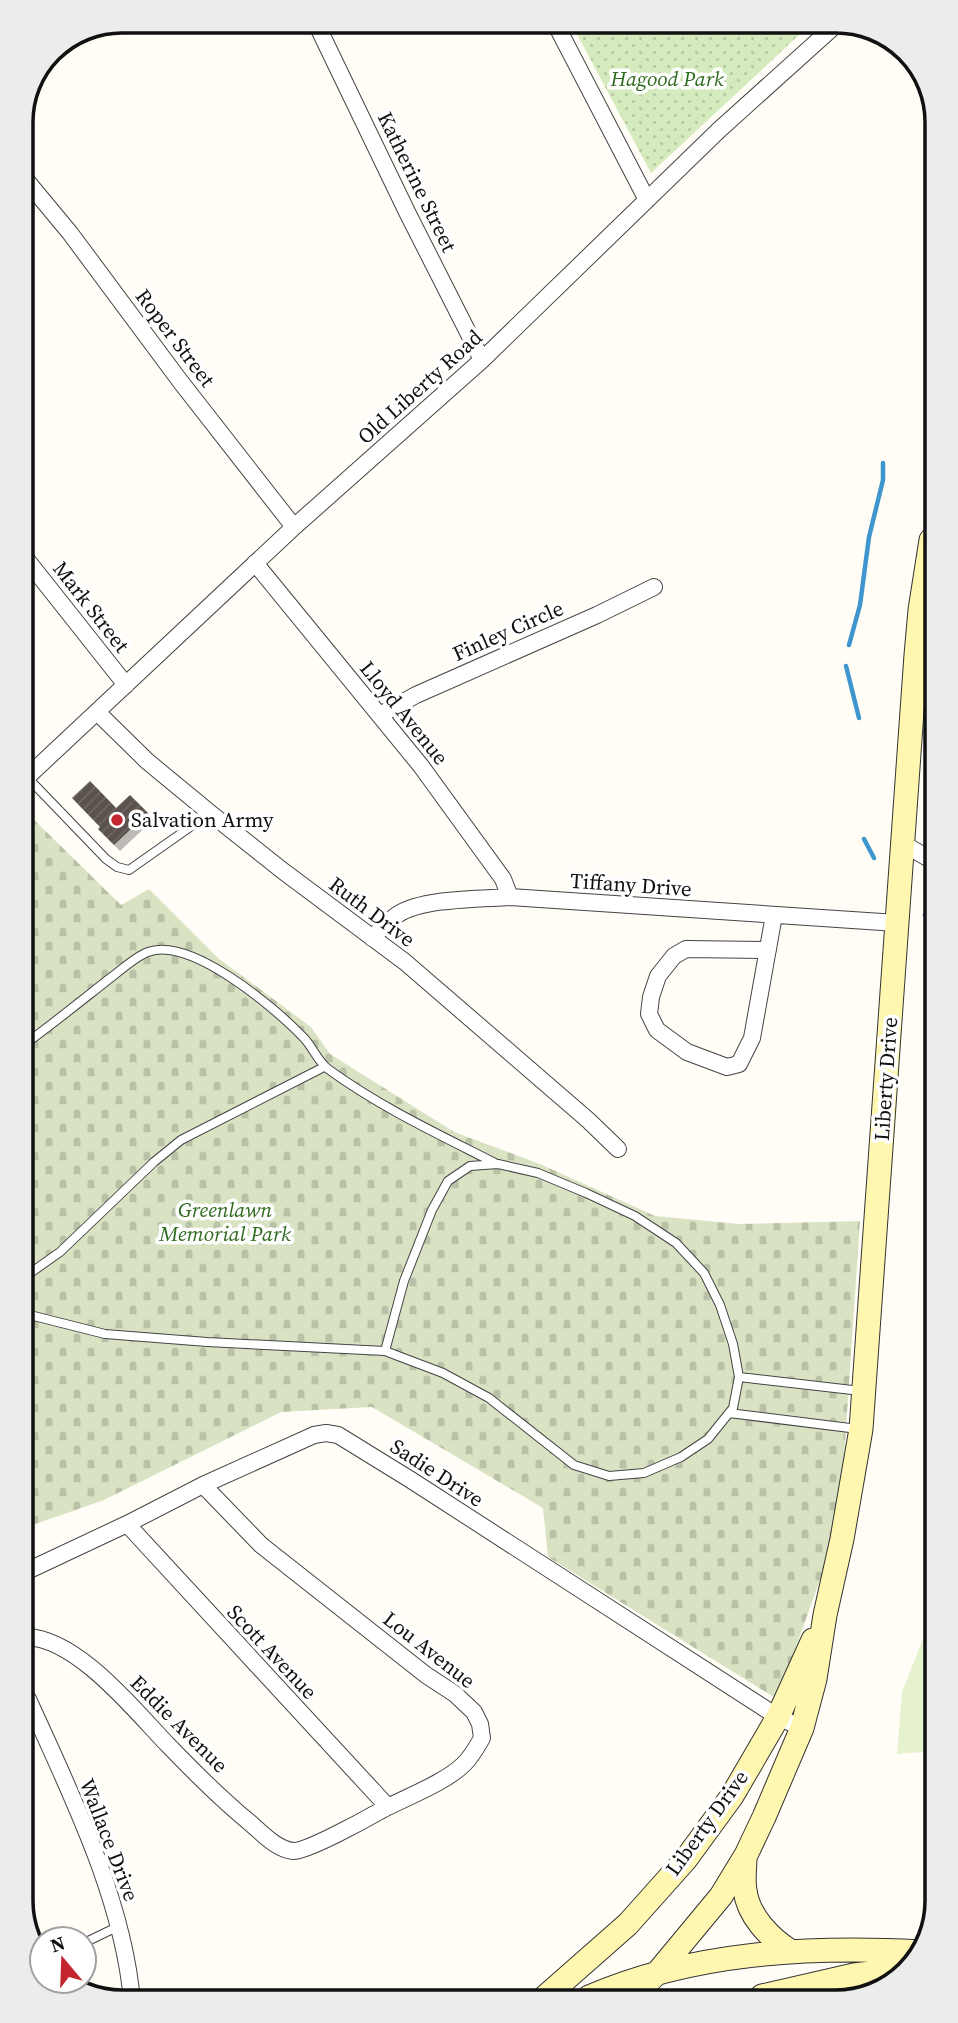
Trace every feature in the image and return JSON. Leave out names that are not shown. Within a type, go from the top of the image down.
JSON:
[{"type":"main road","name":"Liberty Drive","points":[[640,1990],[721,1896],[746,1855],[802,1728],[815,1679],[861,1429],[902,843],[923,674],[920,610],[925,578]]},
{"type":"main road","name":"Liberty Drive","points":[[553,1990],[628,1924],[686,1859],[732,1796],[778,1717],[825,1615]]},
{"type":"main road","points":[[746,1855],[744,1891],[752,1912],[772,1940],[790,1951]]},
{"type":"main road","points":[[605,1990],[658,1972],[727,1957],[790,1951],[909,1952]]},
{"type":"main road","points":[[788,1990],[854,1975],[890,1971]]},
{"type":"street","name":"Katherine Street","points":[[321,33],[482,360]]},
{"type":"street","points":[[560,33],[647,200]]},
{"type":"street","name":"Old Liberty Road","points":[[33,771],[255,563],[482,360],[719,130],[827,33]]},
{"type":"street","name":"Roper Street","points":[[33,188],[295,527]]},
{"type":"street","name":"Lloyd Avenue","points":[[255,563],[380,715],[467,828],[503,879],[510,897]]},
{"type":"street","name":"Mark Street","points":[[33,568],[126,685]]},
{"type":"street","name":"Finley Circle","points":[[380,715],[416,695],[654,587]]},
{"type":"street","name":"Ruth Drive","points":[[97,712],[204,817],[283,871],[405,962],[618,1149]]},
{"type":"street","points":[[902,843],[925,856]]},
{"type":"street","name":"Tiffany Drive","points":[[372,937],[398,914],[423,905],[510,897],[897,923]]},
{"type":"street","points":[[768,950],[687,949],[674,956],[658,976],[651,997],[649,1014],[657,1030],[687,1052],[727,1067],[739,1064],[752,1038],[768,950],[774,915]]},
{"type":"street","name":"Sadie Drive","points":[[33,1568],[203,1485],[314,1435],[338,1435],[778,1717],[802,1728]]},
{"type":"street","name":"Lou Avenue","points":[[203,1485],[261,1545],[455,1695],[474,1712],[480,1724],[482,1738],[463,1765],[338,1833],[296,1851]]},
{"type":"street","name":"Scott Avenue","points":[[127,1524],[388,1807]]},
{"type":"street","name":"Eddie Avenue","points":[[33,1639],[61,1647],[80,1658],[109,1683],[171,1748],[239,1813],[278,1846],[296,1851]]},
{"type":"street","name":"Wallace Drive","points":[[33,1710],[100,1868],[120,1926],[130,1990]]},
{"type":"lane","points":[[33,785],[106,859],[117,867],[129,870],[204,817]]},
{"type":"lane","points":[[33,1038],[149,951],[176,950],[210,964],[259,997],[303,1037],[324,1066],[366,1094],[498,1164],[538,1172],[635,1216],[676,1243],[704,1273],[720,1305],[733,1344],[739,1377],[733,1408],[708,1439],[681,1457],[644,1473],[609,1476],[574,1465],[489,1398],[443,1373],[385,1351],[105,1334],[33,1316]]},
{"type":"lane","points":[[33,1271],[60,1252],[154,1162],[181,1140],[324,1066]]},
{"type":"lane","points":[[385,1351],[404,1281],[432,1210],[448,1181],[470,1166],[498,1164]]},
{"type":"lane","points":[[739,1377],[864,1391]]},
{"type":"lane","points":[[729,1413],[861,1429]]},
{"type":"lane","points":[[98,1936],[120,1926]]},
{"type":"green space","name":"Hagood Park","points":[[576,33],[801,33],[651,173]]},
{"type":"green space","name":"Greenlawn Memorial Park","points":[[33,819],[121,905],[149,889],[218,958],[311,1027],[330,1054],[454,1132],[540,1164],[655,1216],[739,1224],[860,1221],[844,1457],[828,1558],[777,1699],[548,1557],[543,1508],[372,1407],[281,1412],[104,1500],[33,1525]]},
{"type":"green space","points":[[925,1634],[925,1752],[897,1754],[902,1692]]},
{"type":"building","name":"Salvation Army","points":[[90,781],[116,808],[130,795],[148,813],[114,845],[72,798]]},
{"type":"waterway","points":[[849,645],[860,605],[869,537],[883,480],[883,463]]},
{"type":"waterway","points":[[846,666],[859,718]]},
{"type":"waterway","points":[[864,839],[874,858]]},
{"type":"place","name":"Salvation Army","points":[[117,820]]}]
